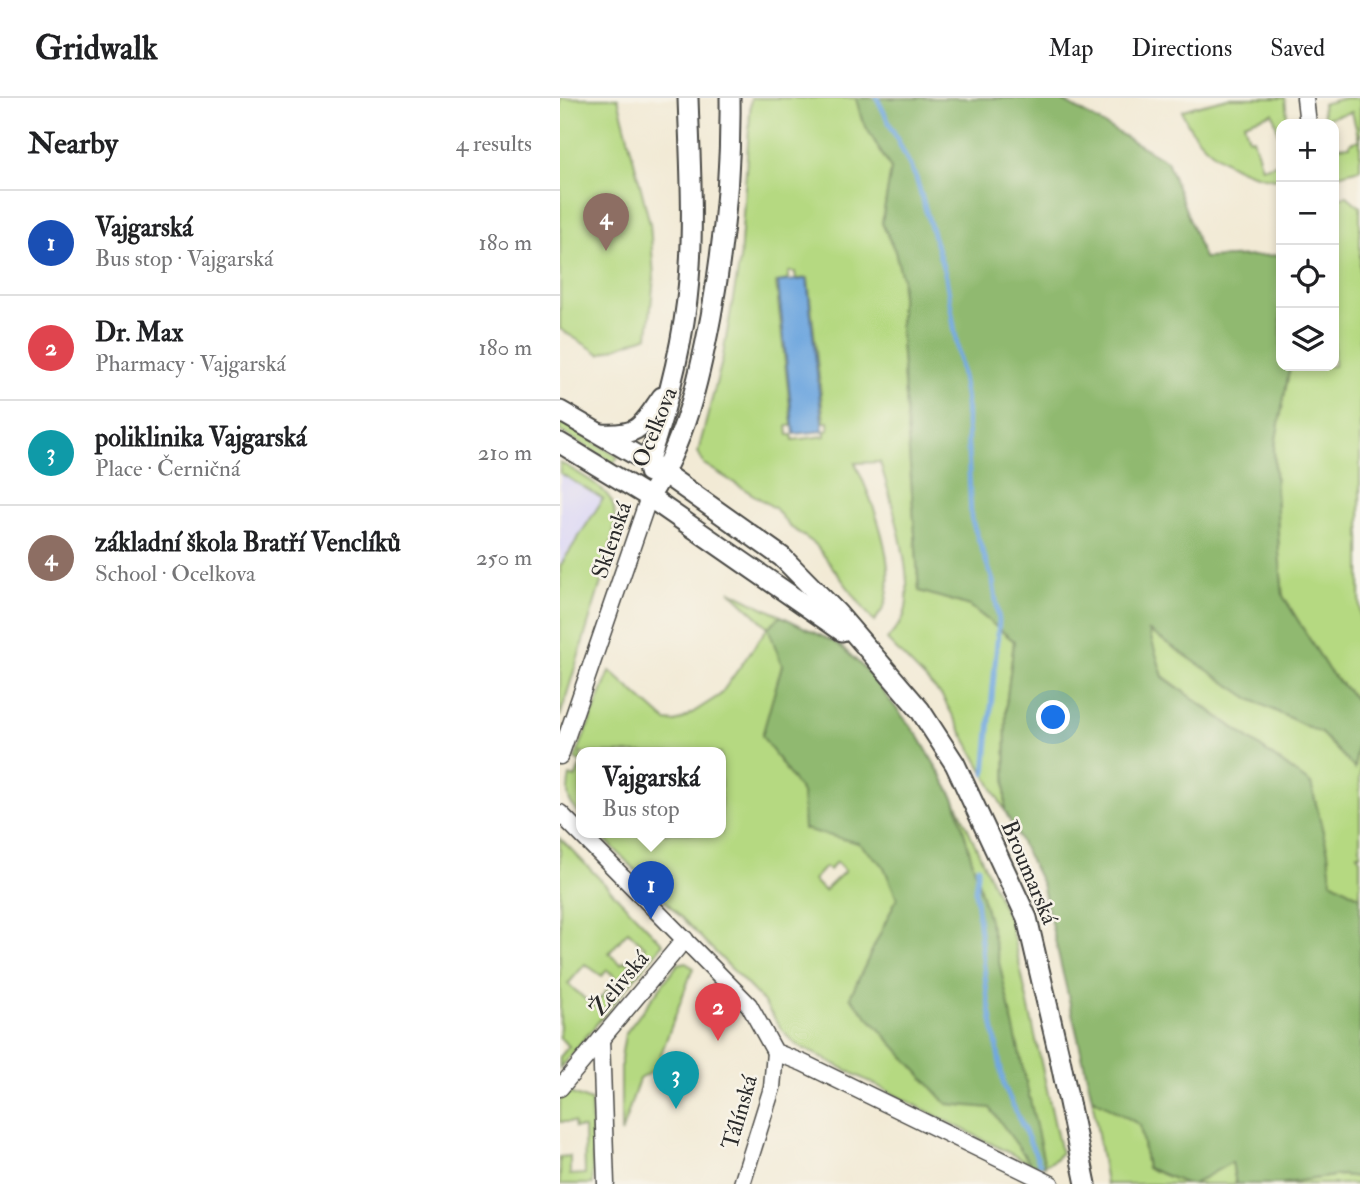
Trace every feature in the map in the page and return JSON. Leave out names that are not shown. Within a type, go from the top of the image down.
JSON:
[{"type":"street","name":"Ocelkova","points":[[649,497],[657,468],[689,281],[692,198],[688,98]]},
{"type":"street","name":"Ocelkova","points":[[657,468],[677,447],[700,374],[721,259],[731,149],[730,98]]},
{"type":"street","points":[[1304,98],[1307,119]]},
{"type":"street","points":[[597,433],[624,435],[638,429],[672,383]]},
{"type":"street","name":"Broumarská","points":[[560,411],[657,468],[782,557],[869,649],[920,710],[955,764],[1027,918],[1086,1184]]},
{"type":"street","name":"Broumarská","points":[[560,443],[649,497],[869,649]]},
{"type":"street","name":"Sklenská","points":[[560,755],[649,497]]},
{"type":"street","points":[[560,813],[576,829]]},
{"type":"street","points":[[585,838],[749,1005],[775,1052],[803,1063],[1051,1184]]},
{"type":"street","name":"Želivská","points":[[560,1088],[685,939]]},
{"type":"street","points":[[601,1039],[606,1184]]},
{"type":"street","name":"Tálínská","points":[[742,1184],[772,1088],[775,1052]]},
{"type":"shaded area","points":[[560,473],[603,499],[560,566]]},
{"type":"green space","points":[[560,98],[618,98],[650,224],[654,277],[648,336],[600,354],[560,329]]},
{"type":"green space","points":[[751,98],[856,98],[862,120],[891,169],[882,223],[895,251],[902,278],[900,327],[919,590],[970,606],[1014,641],[1006,705],[1005,811],[942,696],[887,640],[903,618],[907,603],[907,584],[901,540],[880,462],[855,463],[869,495],[886,551],[888,588],[885,604],[874,622],[815,544],[789,526],[776,509],[704,464],[698,452],[722,361],[740,259]],"holes":[[[788,272],[795,272],[796,279],[808,278],[824,422],[828,422],[829,430],[825,431],[825,436],[793,440],[792,435],[788,435],[787,426],[792,426],[776,282],[788,280]]]},
{"type":"green space","points":[[856,98],[1058,98],[1167,161],[1204,258],[1276,255],[1276,371],[1289,371],[1274,450],[1283,596],[1329,671],[1360,704],[1355,769],[1321,733],[1250,699],[1149,631],[1163,677],[1311,784],[1328,852],[1331,881],[1360,897],[1360,1177],[1341,1175],[1279,1184],[1236,1184],[1232,1162],[1193,1184],[1187,1184],[1147,1168],[1140,1125],[1092,1098],[1042,884],[1005,811],[1006,705],[1014,641],[970,606],[919,591],[900,327],[902,278],[895,251],[882,223],[891,169],[862,120]]},
{"type":"green space","points":[[1228,98],[1285,98],[1287,119],[1276,119],[1276,125],[1273,113],[1244,123],[1249,139],[1253,138],[1262,168],[1276,164],[1276,178],[1235,167],[1209,149],[1198,138],[1182,111]]},
{"type":"green space","points":[[1345,98],[1360,98],[1360,169],[1339,175],[1339,147],[1350,146],[1350,143],[1359,140],[1352,112],[1324,119],[1322,104]]},
{"type":"green space","points":[[1347,196],[1360,207],[1360,704],[1329,671],[1283,596],[1274,450],[1289,371],[1339,371],[1339,197]]},
{"type":"green space","points":[[560,421],[618,457],[614,463],[560,431]]},
{"type":"green space","points":[[560,462],[605,492],[613,505],[615,517],[609,556],[560,717],[560,566],[603,499],[560,473]]},
{"type":"green space","points":[[730,591],[840,645],[864,668],[919,737],[955,800],[1010,922],[1061,1153],[1052,1162],[1031,1164],[795,1044],[762,1000],[604,838],[726,838],[726,747],[580,747],[610,671],[666,721],[681,720],[720,695],[768,627]],"holes":[[[836,862],[845,871],[824,891],[813,880],[825,867],[829,870]]]},
{"type":"green space","points":[[781,616],[838,644],[864,668],[919,737],[955,800],[992,931],[1045,1166],[1031,1164],[990,1108],[947,1104],[850,997],[897,898],[883,865],[858,843],[804,829],[802,793],[762,736],[782,665],[768,627]]},
{"type":"green space","points":[[1148,629],[1250,699],[1321,733],[1355,768],[1360,724],[1360,854],[1357,854],[1360,859],[1360,897],[1331,882],[1328,852],[1311,784],[1163,676]]},
{"type":"green space","points":[[570,776],[575,778],[576,776],[576,809],[570,802],[568,793]]},
{"type":"green space","points":[[560,838],[663,944],[560,1068],[560,1057],[569,1046],[560,1038]],"holes":[[[628,931],[645,947],[630,965],[625,961],[621,964],[609,953]],[[585,964],[602,976],[607,970],[618,979],[593,1006],[568,984]]]},
{"type":"green space","points":[[686,962],[693,968],[655,1070],[639,1079],[621,1134],[621,1058],[625,1034],[678,964]]},
{"type":"green space","points":[[567,1092],[591,1101],[593,1184],[560,1184],[560,1157],[570,1156],[570,1175],[585,1174],[584,1128],[575,1128],[574,1122],[560,1122],[560,1101]]},
{"type":"green space","points":[[1092,1098],[1140,1125],[1147,1168],[1187,1184],[1106,1184]]},
{"type":"green space","points":[[1232,1162],[1236,1184],[1193,1184]]},
{"type":"green space","points":[[1341,1175],[1360,1177],[1360,1184],[1279,1184]]},
{"type":"water","points":[[807,279],[823,431],[794,434],[778,282]]},
{"type":"waterway","points":[[877,98],[916,178],[946,277],[966,401],[971,518],[993,581],[999,621],[985,774]]},
{"type":"waterway","points":[[978,867],[975,890],[987,993],[1004,1086],[1040,1164]]},
{"type":"place","name":"základní škola Bratří Venclíků","points":[[606,251]]},
{"type":"place","name":"Vajgarská","points":[[651,919]]},
{"type":"place","name":"Dr. Max","points":[[718,1041]]},
{"type":"place","name":"poliklinika Vajgarská","points":[[676,1109]]}]
